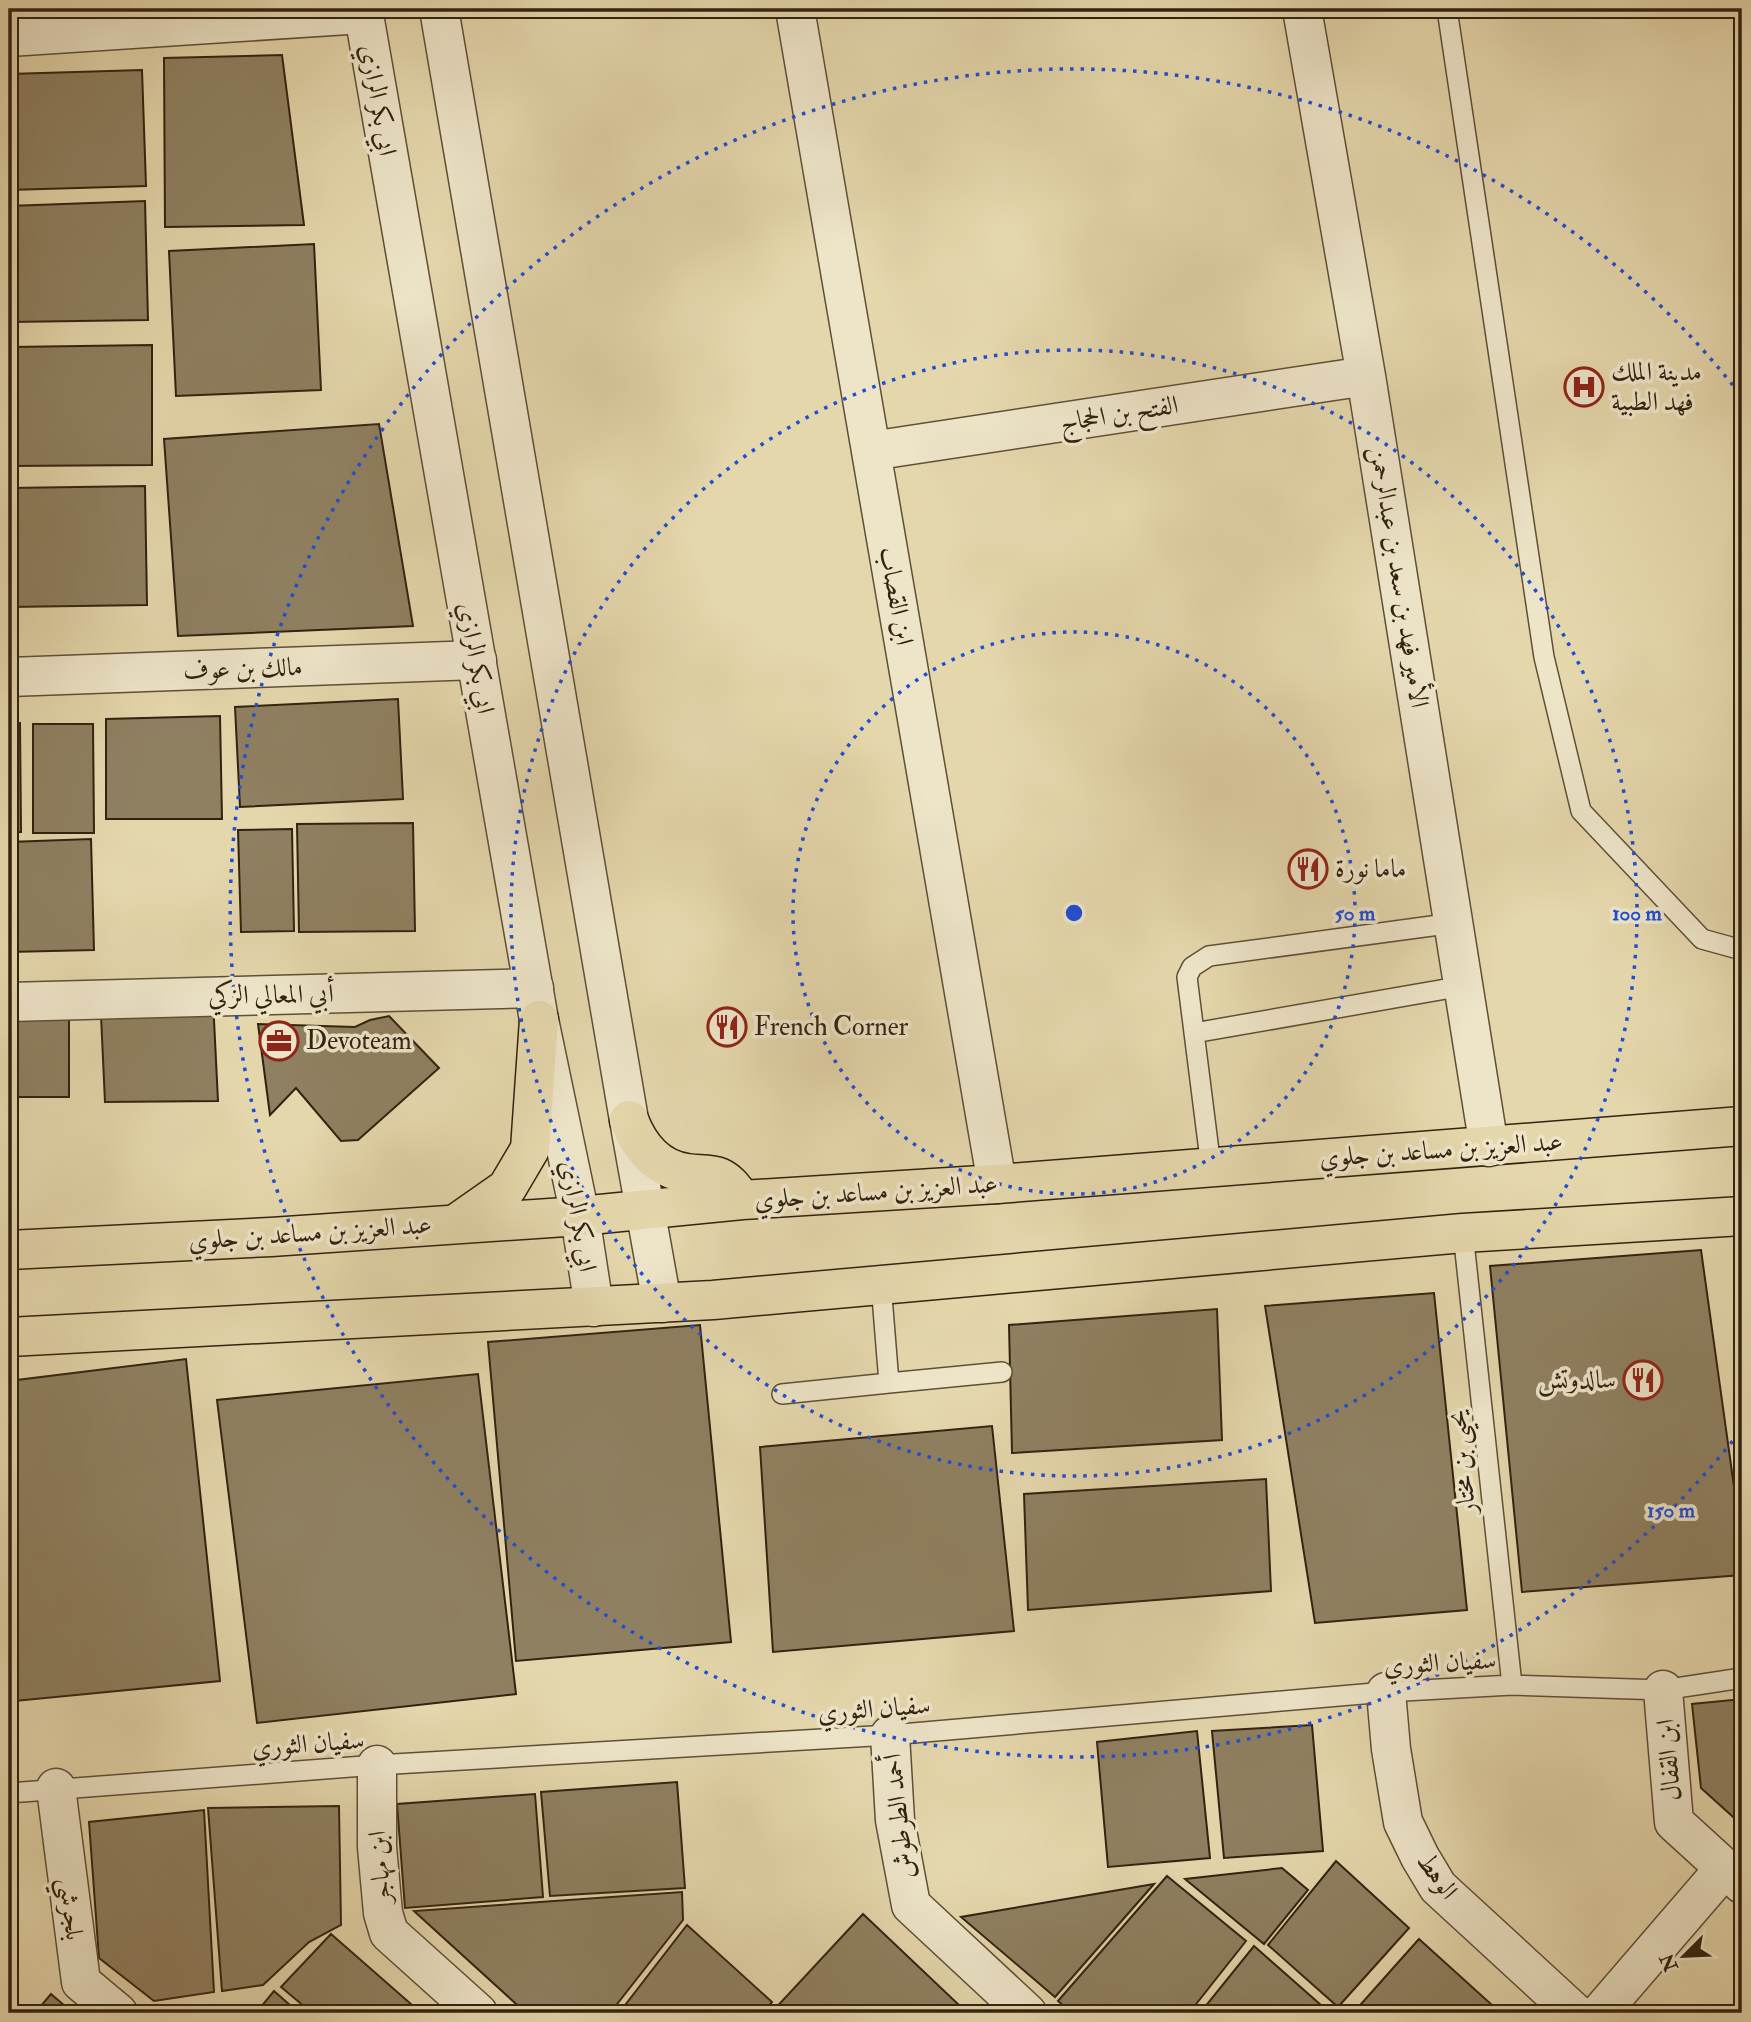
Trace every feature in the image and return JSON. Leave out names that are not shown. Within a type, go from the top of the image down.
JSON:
[{"type":"main road","points":[[457,1223],[508,1188],[530,1149],[537,1004]]},
{"type":"main road","points":[[629,1120],[636,1139],[649,1154],[665,1166],[683,1173],[712,1174],[733,1186],[742,1200]]},
{"type":"main road","name":"عبد العزيز بن مساعد بن جلوي","points":[[9,1250],[271,1237],[580,1216],[742,1200],[997,1184],[1742,1126]]},
{"type":"main road","points":[[9,1337],[662,1303],[1463,1233],[1742,1216]]},
{"type":"street","points":[[439,9],[662,1303]]},
{"type":"street","name":"ابن القصاب","points":[[795,9],[997,1184]]},
{"type":"street","name":"الأمير فهد بن سعد بن عبدالرحمن","points":[[1302,9],[1366,376],[1489,1147]]},
{"type":"street","points":[[9,37],[363,11]]},
{"type":"street","name":"ابي بكر الرازي","points":[[363,11],[537,1004],[580,1216],[594,1307]]},
{"type":"street","name":"الفتح بن الحجاج","points":[[871,451],[1366,376]]},
{"type":"street","name":"مالك بن عوف","points":[[9,677],[477,660]]},
{"type":"street","name":"أبي المعالي الزكي","points":[[9,1002],[537,1004]]},
{"type":"street","name":"ابن القفال","points":[[1663,1690],[1674,1822],[1733,1876]]},
{"type":"street","name":"الوهط","points":[[1386,1692],[1391,1749],[1403,1822],[1426,1867],[1438,1887],[1575,2013]]},
{"type":"street","name":"أحمد الطرطوش","points":[[890,1735],[895,1820],[911,1905],[1027,2013]]},
{"type":"street","name":"ابن مهاجر","points":[[377,1765],[377,1847],[383,1913],[389,1933],[478,2013]]},
{"type":"street","name":"بلجرشي","points":[[56,1788],[81,1982],[118,2013]]},
{"type":"street","points":[[1600,2013],[1733,1876]]},
{"type":"lane","points":[[1447,9],[1544,657],[1581,811],[1702,939],[1742,950]]},
{"type":"lane","points":[[1211,1167],[1187,977],[1192,967],[1209,956],[1454,923]]},
{"type":"lane","points":[[1194,1033],[1463,986]]},
{"type":"lane","name":"يحيى بن مختار","points":[[1463,1233],[1512,1685]]},
{"type":"lane","points":[[881,1284],[888,1383]]},
{"type":"lane","points":[[782,1394],[1002,1372]]},
{"type":"lane","name":"سفيان الثوري","points":[[9,1793],[377,1765],[890,1735],[1386,1692],[1512,1685],[1663,1690],[1742,1678]]},
{"type":"building","points":[[282,55],[304,225],[165,227],[164,58]]},
{"type":"building","points":[[142,70],[146,186],[9,190],[9,74]]},
{"type":"building","points":[[145,201],[148,320],[9,322],[9,206]]},
{"type":"building","points":[[314,244],[321,390],[176,396],[169,251]]},
{"type":"building","points":[[152,345],[152,465],[9,466],[9,347]]},
{"type":"building","points":[[379,424],[413,626],[178,636],[164,439]]},
{"type":"building","points":[[145,486],[147,605],[9,607],[9,488]]},
{"type":"building","points":[[398,699],[403,799],[240,807],[235,707]]},
{"type":"building","points":[[220,716],[222,819],[106,819],[106,719]]},
{"type":"building","points":[[20,723],[21,832],[9,832],[9,724]]},
{"type":"building","points":[[33,724],[93,724],[94,833],[33,833]]},
{"type":"building","points":[[413,823],[415,931],[299,932],[297,824]]},
{"type":"building","points":[[292,829],[294,931],[241,932],[238,830]]},
{"type":"building","points":[[91,839],[94,950],[9,952],[9,842]]},
{"type":"building","points":[[100,994],[213,1000],[218,1101],[105,1102]]},
{"type":"building","points":[[9,1008],[69,1008],[69,1097],[9,1097]]},
{"type":"building","points":[[389,1016],[439,1068],[358,1140],[341,1141],[296,1088],[270,1115],[258,1024],[355,1027]]},
{"type":"building","points":[[1701,1250],[1742,1544],[1742,1575],[1522,1592],[1490,1266]]},
{"type":"building","points":[[1434,1293],[1467,1610],[1315,1623],[1265,1306]]},
{"type":"building","points":[[1217,1309],[1222,1440],[1012,1453],[1009,1325]]},
{"type":"building","points":[[700,1325],[731,1642],[516,1661],[488,1342]]},
{"type":"building","points":[[186,1359],[220,1681],[15,1701],[9,1636],[9,1381]]},
{"type":"building","points":[[478,1374],[516,1694],[257,1723],[217,1400]]},
{"type":"building","points":[[992,1426],[1014,1631],[773,1652],[760,1447]]},
{"type":"building","points":[[1266,1479],[1271,1591],[1028,1610],[1024,1494]]},
{"type":"building","points":[[1742,1699],[1742,1825],[1701,1788],[1692,1704]]},
{"type":"building","points":[[1312,1725],[1323,1851],[1224,1858],[1212,1731]]},
{"type":"building","points":[[1197,1731],[1210,1858],[1108,1867],[1097,1742]]},
{"type":"building","points":[[677,1782],[685,1888],[550,1896],[541,1792]]},
{"type":"building","points":[[535,1794],[543,1897],[405,1908],[397,1804]]},
{"type":"building","points":[[339,1806],[341,1925],[309,1942],[263,1985],[222,1991],[208,1808]]},
{"type":"building","points":[[204,1810],[214,1992],[154,2001],[99,1958],[89,1822]]},
{"type":"building","points":[[1336,1861],[1409,1928],[1338,2007],[1268,1945]]},
{"type":"building","points":[[1282,1868],[1308,1890],[1264,1944],[1185,1879]]},
{"type":"building","points":[[1167,1876],[1246,1941],[1189,2013],[1072,2013],[1058,2001]]},
{"type":"building","points":[[1154,1884],[1055,1997],[961,1917]]},
{"type":"building","points":[[682,1892],[683,1920],[610,2013],[526,2013],[414,1911]]},
{"type":"building","points":[[863,1914],[959,2005],[952,2013],[771,2013]]},
{"type":"building","points":[[687,1925],[772,2002],[763,2013],[619,2013]]},
{"type":"building","points":[[331,1934],[411,2004],[403,2013],[312,2013],[281,1987]]},
{"type":"building","points":[[1419,1939],[1492,2005],[1485,2013],[1353,2013]]},
{"type":"building","points":[[1254,1946],[1330,2013],[1200,2013]]},
{"type":"building","points":[[274,1991],[299,2013],[256,2013]]},
{"type":"building","points":[[51,1994],[73,2013],[35,2013]]},
{"type":"place","name":"مدينة الملك فهد الطبية","points":[[1584,387]]},
{"type":"place","name":"ماما نورة","points":[[1308,869]]},
{"type":"place","name":"French Corner","points":[[727,1027]]},
{"type":"place","name":"Devoteam","points":[[279,1041]]},
{"type":"place","name":"سالدوتش","points":[[1643,1380]]}]
